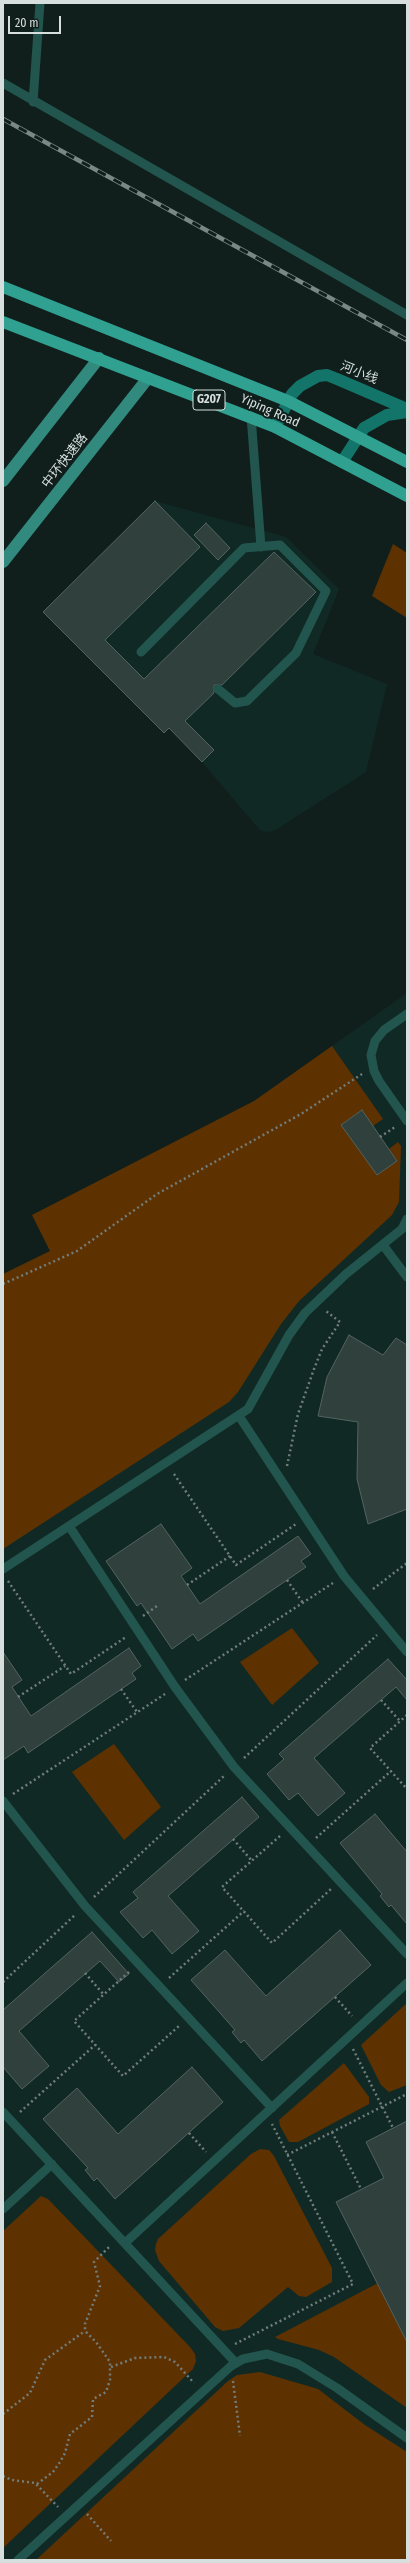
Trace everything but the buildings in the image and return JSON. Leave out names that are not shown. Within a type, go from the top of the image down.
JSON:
[{"type":"highway","name":"Yiping Road","points":[[3,287],[288,401],[407,462]]},
{"type":"highway","name":"Yiping Road","points":[[3,322],[251,416],[407,496]]},
{"type":"main road","points":[[3,481],[99,358]]},
{"type":"main road","name":"中环快速路","points":[[3,562],[148,378]]},
{"type":"street","name":"河小线","points":[[275,427],[288,401],[300,386],[318,376],[327,376],[407,409]]},
{"type":"street","points":[[342,462],[364,428],[378,419],[397,413],[407,412]]},
{"type":"lane","points":[[33,102],[40,3]]},
{"type":"lane","points":[[3,83],[33,102],[407,316]]},
{"type":"lane","points":[[251,416],[260,546]]},
{"type":"lane","points":[[141,652],[244,548],[280,545],[326,591],[296,653],[247,701],[236,703],[218,689]]},
{"type":"lane","points":[[406,1120],[404,1108],[379,1081],[373,1067],[371,1055],[375,1041],[384,1030],[407,1014]]},
{"type":"lane","points":[[3,1570],[248,1409],[289,1335],[316,1303],[402,1229],[407,1219]]},
{"type":"lane","points":[[383,1245],[407,1277]]},
{"type":"lane","points":[[239,1416],[344,1576],[385,1628],[407,1652]]},
{"type":"lane","points":[[69,1526],[175,1687],[234,1768],[407,1954]]},
{"type":"lane","points":[[3,1801],[84,1906],[188,2018],[269,2111]]},
{"type":"lane","points":[[122,2240],[214,2161],[407,1983]]},
{"type":"lane","points":[[3,2112],[224,2350],[233,2364]]},
{"type":"lane","points":[[3,2209],[52,2164]]},
{"type":"lane","points":[[18,2560],[233,2364],[254,2355],[267,2354],[286,2359],[337,2388],[407,2438]]},
{"type":"path","points":[[3,1284],[77,1250],[157,1194],[301,1114],[373,1067]]},
{"type":"path","points":[[380,1137],[406,1120]]},
{"type":"path","points":[[284,1484],[298,1414],[311,1376],[322,1349],[340,1322],[316,1303]]},
{"type":"path","points":[[167,1463],[236,1565],[305,1518]]},
{"type":"path","points":[[187,1585],[230,1556]]},
{"type":"path","points":[[361,1598],[407,1563]]},
{"type":"path","points":[[3,1574],[71,1674],[137,1630]]},
{"type":"path","points":[[287,1580],[303,1603]]},
{"type":"path","points":[[3,1982],[385,1628]]},
{"type":"path","points":[[18,1697],[66,1666]]},
{"type":"path","points":[[121,1689],[137,1712]]},
{"type":"path","points":[[381,1700],[400,1721]]},
{"type":"path","points":[[407,1714],[370,1748],[407,1789]]},
{"type":"path","points":[[307,1847],[391,1771]]},
{"type":"path","points":[[289,1828],[222,1887],[272,1943],[340,1882]]},
{"type":"path","points":[[233,1839],[252,1861]]},
{"type":"path","points":[[159,1987],[244,1911]]},
{"type":"path","points":[[138,1964],[74,2021],[123,2076],[188,2018]]},
{"type":"path","points":[[85,1974],[104,1995]]},
{"type":"path","points":[[335,1997],[360,2026]]},
{"type":"path","points":[[347,2038],[393,2128]]},
{"type":"path","points":[[11,2120],[95,2045]]},
{"type":"path","points":[[287,2155],[407,2094]]},
{"type":"path","points":[[224,2350],[352,2284],[287,2155],[269,2111]]},
{"type":"path","points":[[332,2132],[361,2189]]},
{"type":"path","points":[[189,2133],[214,2161]]},
{"type":"path","points":[[3,2414],[30,2393],[45,2360],[84,2331],[85,2324],[100,2286],[94,2262],[122,2240]]},
{"type":"path","points":[[37,2484],[53,2472],[60,2462],[65,2453],[70,2434],[92,2417],[93,2399],[106,2392],[111,2367],[104,2353],[84,2331]]},
{"type":"path","points":[[111,2367],[145,2357],[168,2358],[202,2392]]},
{"type":"path","points":[[233,2364],[240,2436]]},
{"type":"path","points":[[3,2476],[8,2479],[37,2484],[66,2516]]},
{"type":"path","points":[[79,2504],[111,2541]]},
{"type":"shaded area","points":[[155,501],[286,537],[339,589],[313,654],[387,684],[366,772],[274,831],[264,832],[259,829],[202,762],[169,728],[164,733],[43,612]]},
{"type":"shaded area","points":[[393,544],[407,553],[407,618],[372,596]]},
{"type":"shaded area","points":[[407,993],[407,2560],[3,2560],[3,1274],[50,1251],[32,1215],[254,1101]]},
{"type":"shaded area","points":[[332,1046],[383,1119],[373,1126],[362,1110],[342,1125],[377,1175],[397,1161],[389,1149],[398,1142],[401,1146],[399,1202],[392,1215],[299,1301],[281,1324],[238,1392],[229,1402],[3,1549],[3,1274],[50,1251],[32,1215],[254,1101]]},
{"type":"shaded area","points":[[292,1628],[319,1663],[272,1705],[240,1662]]},
{"type":"shaded area","points":[[114,1744],[161,1807],[124,1840],[72,1772]]},
{"type":"shaded area","points":[[407,2003],[407,2085],[389,2092],[381,2085],[361,2045]]},
{"type":"shaded area","points":[[344,2063],[369,2097],[369,2104],[298,2142],[289,2142],[280,2126],[279,2120]]},
{"type":"shaded area","points":[[260,2149],[269,2150],[274,2156],[332,2268],[332,2282],[306,2297],[299,2296],[288,2287],[239,2328],[223,2331],[215,2327],[159,2261],[155,2250],[156,2244],[158,2239],[251,2154]]},
{"type":"shaded area","points":[[41,2196],[48,2199],[190,2347],[195,2354],[196,2361],[193,2369],[3,2548],[3,2231]]},
{"type":"shaded area","points":[[378,2283],[407,2342],[407,2408],[334,2357],[319,2350],[275,2337]]},
{"type":"shaded area","points":[[260,2372],[318,2389],[365,2425],[407,2452],[407,2560],[36,2560],[228,2381],[237,2375]]},
{"type":"railway","points":[[3,119],[407,340]]}]
